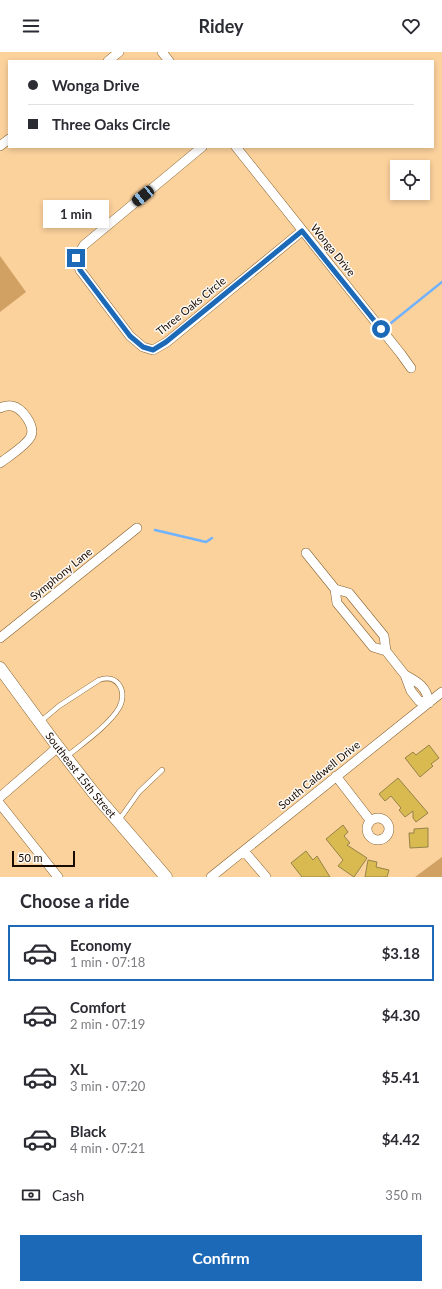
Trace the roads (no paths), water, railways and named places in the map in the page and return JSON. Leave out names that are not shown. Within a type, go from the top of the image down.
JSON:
[{"type":"main road","name":"Southeast 15th Street","points":[[0,668],[93,792],[166,877]]},
{"type":"street","points":[[109,60],[119,52]]},
{"type":"street","points":[[162,52],[168,60]]},
{"type":"street","points":[[0,146],[8,140]]},
{"type":"street","name":"Three Oaks Circle","points":[[201,148],[84,245],[76,258],[80,270],[130,336],[143,347],[153,350],[166,342],[302,231]]},
{"type":"street","name":"Wonga Drive","points":[[237,148],[398,349],[411,368]]},
{"type":"street","points":[[0,408],[6,405],[18,408],[29,421],[31,436],[25,443],[0,463]]},
{"type":"street","name":"Symphony Lane","points":[[0,638],[137,528]]},
{"type":"street","points":[[306,552],[335,589],[337,603],[373,647],[386,651]]},
{"type":"street","points":[[335,589],[350,593],[384,636],[386,651],[405,675],[411,691],[419,701],[428,703],[428,693],[420,684],[405,675]]},
{"type":"street","points":[[411,691],[420,684]]},
{"type":"street","name":"South Caldwell Drive","points":[[211,877],[442,692]]},
{"type":"street","points":[[0,797],[58,747]]},
{"type":"street","points":[[336,776],[370,820]]},
{"type":"street","points":[[0,804],[58,877]]},
{"type":"street","points":[[244,851],[266,877]]},
{"type":"lane","points":[[40,722],[59,706],[99,680],[110,678],[120,687],[123,697],[118,709],[96,732],[66,757]]},
{"type":"lane","points":[[118,821],[139,792],[162,770]]},
{"type":"waterway","points":[[386,327],[442,282]]},
{"type":"waterway","points":[[155,530],[206,542],[212,538]]}]
